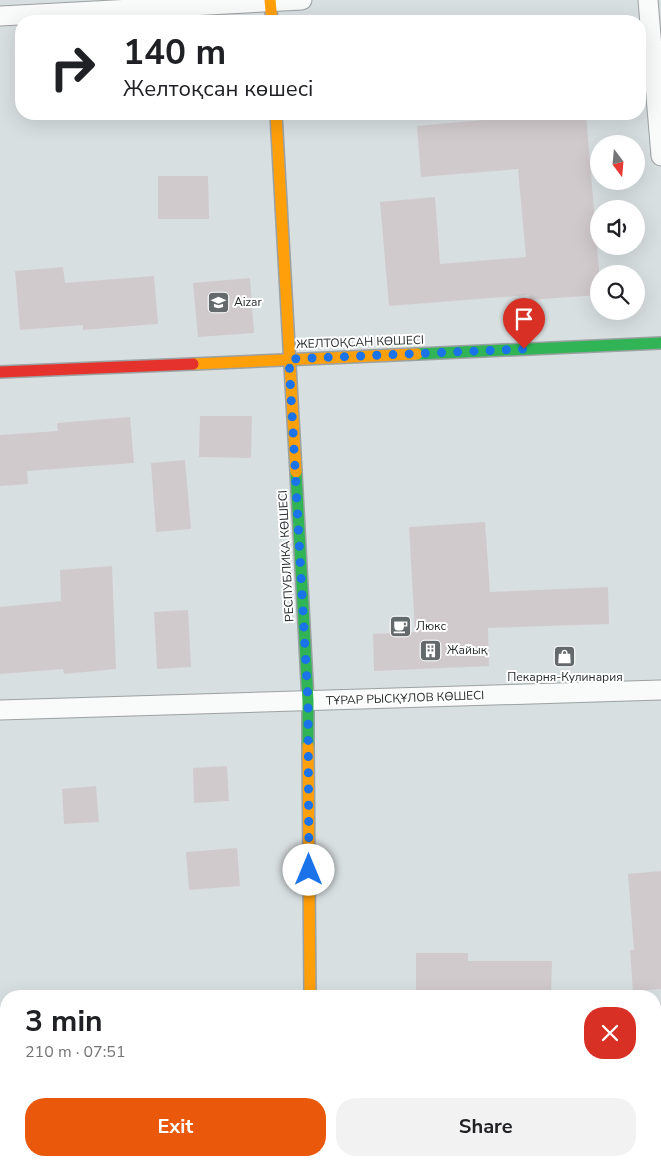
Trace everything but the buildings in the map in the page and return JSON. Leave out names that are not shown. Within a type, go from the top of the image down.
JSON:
[{"type":"street","points":[[18,15],[302,0]]},
{"type":"street","points":[[648,0],[661,156]]},
{"type":"street","points":[[270,1],[271,15]]},
{"type":"street","points":[[0,16],[15,15]]},
{"type":"street","name":"РЕСПУБЛИКА КӨШЕСІ","points":[[276,120],[308,701],[310,990]]},
{"type":"street","name":"ЖЕЛТОҚСАН КӨШЕСІ","points":[[0,372],[661,343]]},
{"type":"street","name":"ТҰРАР РЫСҚҰЛОВ КӨШЕСІ","points":[[0,710],[661,690]]},
{"type":"traffic: fast","points":[[417,354],[661,343]]},
{"type":"traffic: fast","points":[[296,472],[308,701],[308,746]]},
{"type":"traffic: slow","points":[[270,0],[271,15]]},
{"type":"traffic: slow","points":[[276,120],[296,472]]},
{"type":"traffic: slow","points":[[193,364],[417,354]]},
{"type":"traffic: slow","points":[[308,746],[310,990]]},
{"type":"traffic: jam","points":[[0,372],[193,364]]},
{"type":"place","name":"Aizar","points":[[218,302]]},
{"type":"place","name":"Люкс","points":[[400,626]]},
{"type":"place","name":"Жайық","points":[[431,650]]},
{"type":"place","name":"Пекарня-Кулинария","points":[[565,656]]},
{"type":"route","points":[[309,870],[308,701],[289,359],[524,349]]}]
